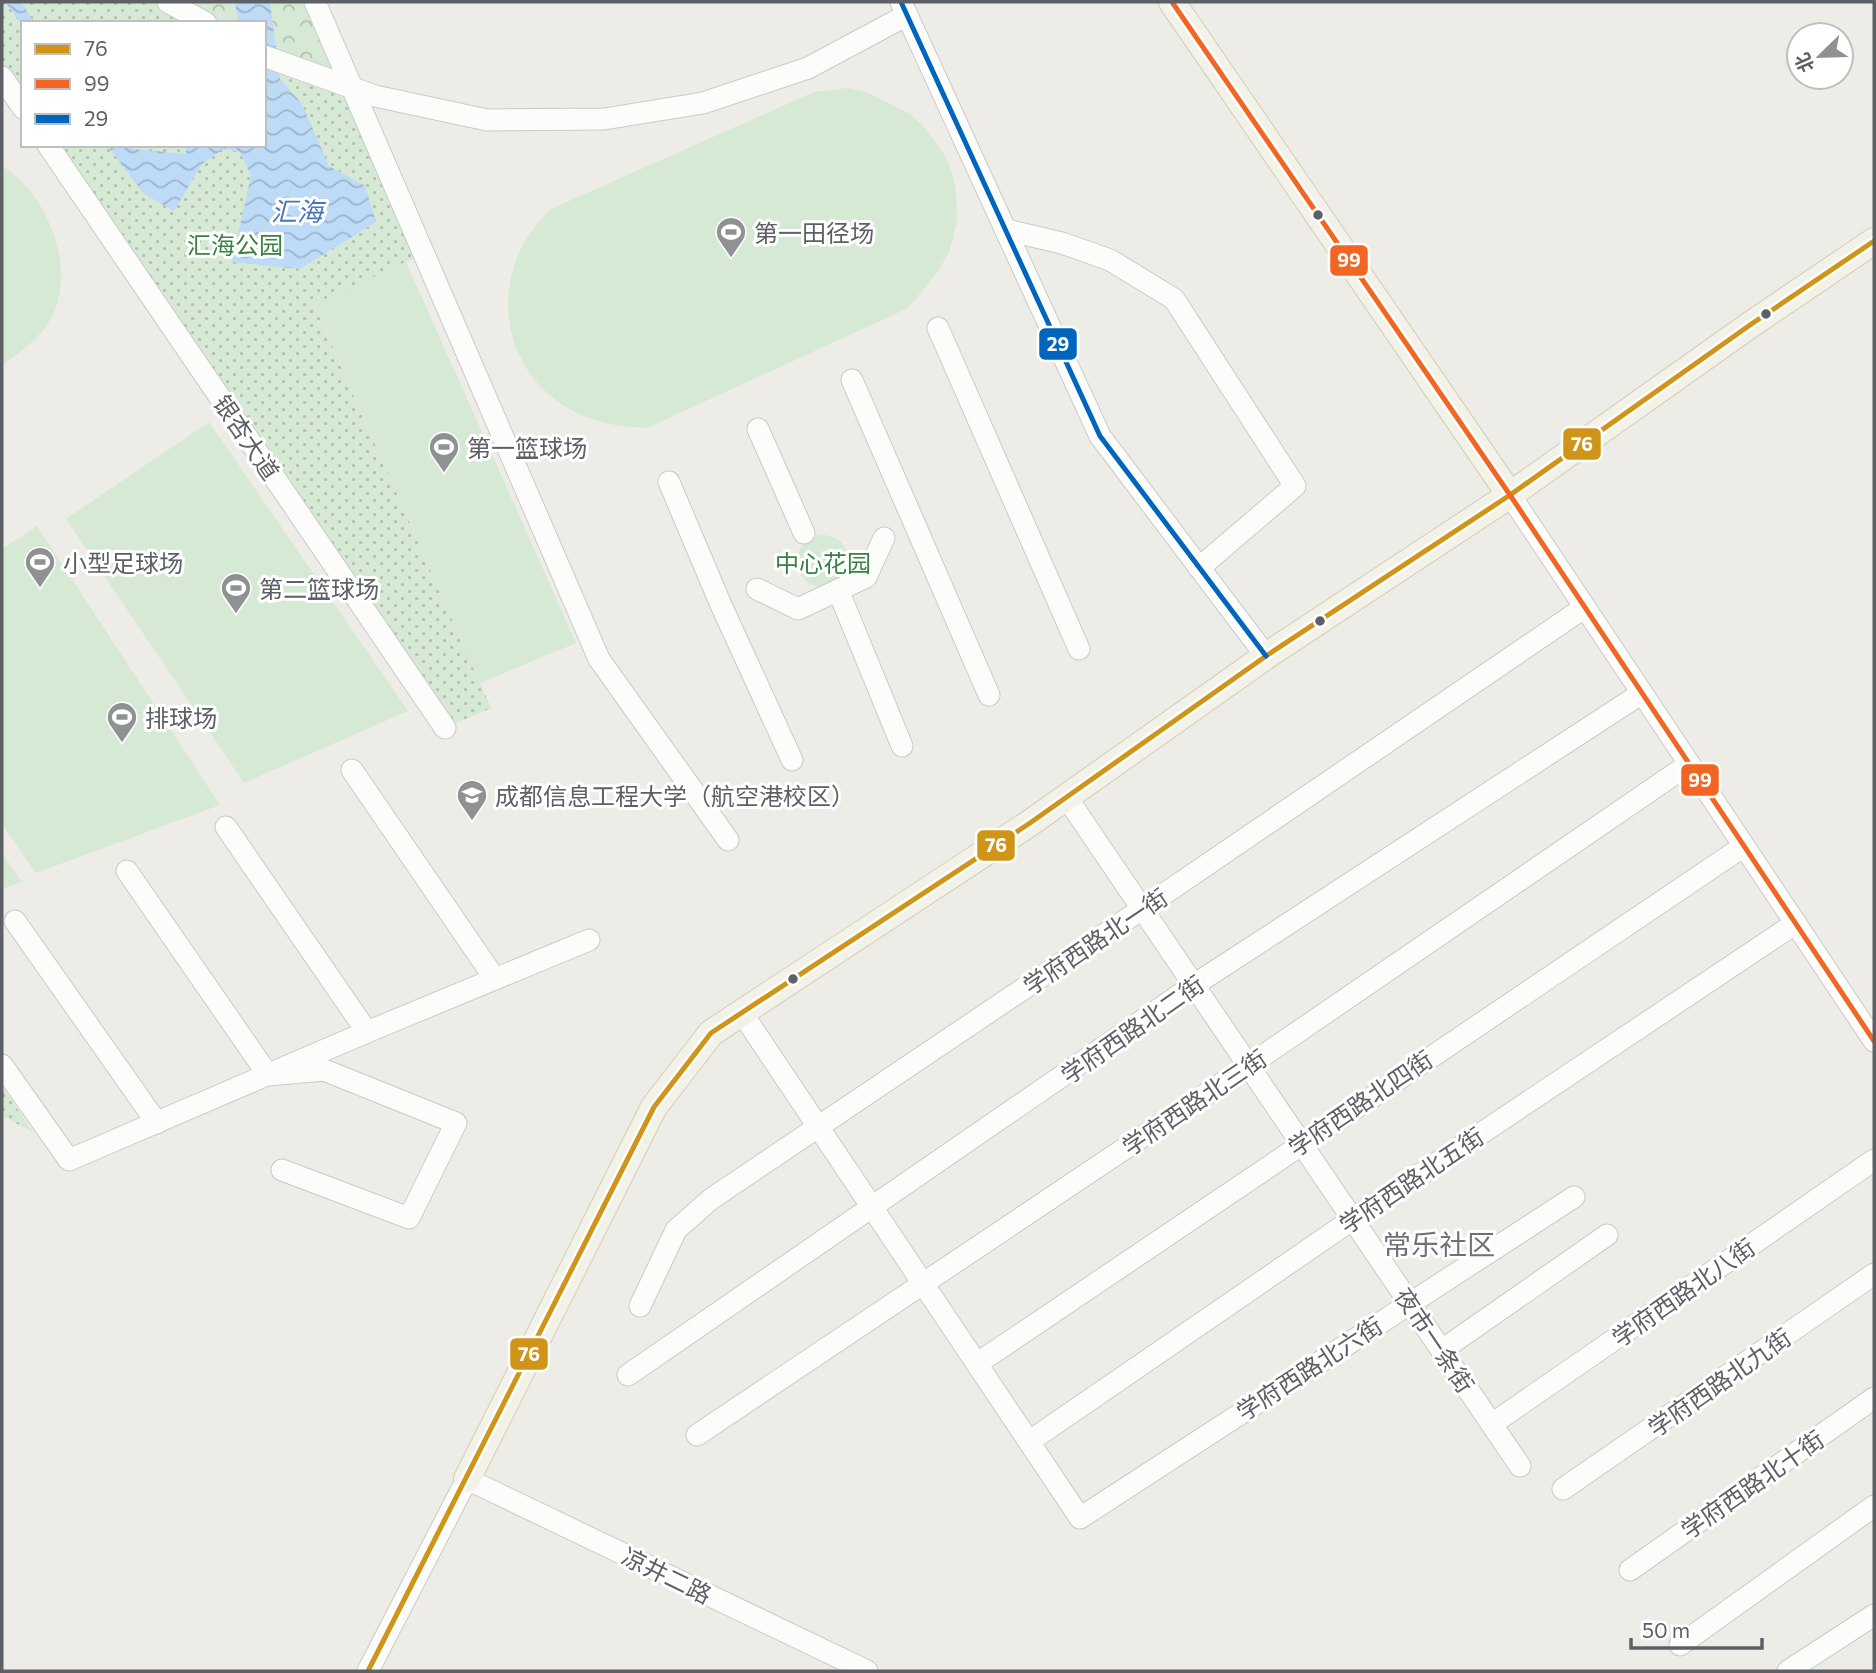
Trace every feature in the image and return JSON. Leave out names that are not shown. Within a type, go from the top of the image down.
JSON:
[{"type":"main road","points":[[1172,2],[1510,495]]},
{"type":"main road","points":[[467,1479],[654,1107],[711,1033],[1067,798],[1265,656],[1510,495],[1874,241]]},
{"type":"street","points":[[169,2],[202,21]]},
{"type":"street","points":[[315,2],[599,659],[728,839]]},
{"type":"street","points":[[266,57],[375,96],[487,120],[604,119],[703,103],[808,68],[904,9],[1100,436],[1265,656]]},
{"type":"street","points":[[2,77],[21,105]]},
{"type":"street","name":"银杏大道","points":[[49,147],[445,728]]},
{"type":"street","points":[[1006,230],[1062,243],[1110,260],[1174,299],[1295,486],[1199,568]]},
{"type":"street","points":[[938,328],[1079,649]]},
{"type":"street","points":[[852,380],[989,695]]},
{"type":"street","points":[[758,429],[804,533]]},
{"type":"street","points":[[669,482],[721,605],[792,760]]},
{"type":"street","points":[[1510,495],[1874,1041]]},
{"type":"street","points":[[757,589],[797,609],[866,577],[884,538]]},
{"type":"street","points":[[838,590],[902,746]]},
{"type":"street","name":"学府西路北一街","points":[[640,1306],[676,1230],[712,1199],[1585,607]]},
{"type":"street","name":"学府西路北二街","points":[[628,1375],[1194,985],[1642,693]]},
{"type":"street","name":"学府西路北三街","points":[[697,1435],[1248,1066],[1689,764]]},
{"type":"street","points":[[352,770],[495,979]]},
{"type":"street","name":"夜市一条街","points":[[1067,798],[1520,1466]]},
{"type":"street","points":[[226,827],[367,1032]]},
{"type":"street","name":"学府西路北四街","points":[[978,1363],[1744,846]]},
{"type":"street","points":[[127,871],[268,1075]]},
{"type":"street","points":[[15,921],[156,1123]]},
{"type":"street","name":"学府西路北五街","points":[[1030,1441],[1353,1219],[1796,923]]},
{"type":"street","points":[[2,1065],[69,1160],[589,940]]},
{"type":"street","points":[[742,1013],[1030,1441]]},
{"type":"street","points":[[268,1075],[324,1070],[456,1123],[409,1218],[282,1170]]},
{"type":"street","name":"学府西路北八街","points":[[1492,1424],[1874,1160]]},
{"type":"street","name":"学府西路北六街","points":[[1030,1441],[1080,1518],[1574,1197]]},
{"type":"street","points":[[1442,1350],[1607,1236]]},
{"type":"street","name":"学府西路北九街","points":[[1563,1489],[1874,1274]]},
{"type":"street","name":"学府西路北十街","points":[[1630,1570],[1874,1398]]},
{"type":"street","points":[[368,1671],[467,1479]]},
{"type":"street","name":"凉井二路","points":[[467,1479],[867,1671]]},
{"type":"street","points":[[1680,1644],[1874,1506]]},
{"type":"street","points":[[1788,1671],[1874,1615]]},
{"type":"green space","points":[[2,2],[168,2],[202,21],[21,21],[21,105],[2,77]]},
{"type":"green space","points":[[168,2],[315,2],[354,88],[266,54],[266,21],[202,21]]},
{"type":"green space","name":"汇海公园","points":[[266,57],[354,88],[425,253],[314,305],[491,708],[445,728],[49,147],[266,147]]},
{"type":"green space","name":"第一田径场","points":[[847,88],[866,92],[910,114],[923,126],[944,154],[952,172],[956,189],[957,222],[950,250],[939,270],[908,308],[647,428],[596,420],[579,414],[551,396],[530,374],[516,348],[509,319],[509,290],[516,261],[530,233],[551,209],[814,92]]},
{"type":"green space","points":[[2,166],[32,193],[43,211],[52,231],[61,273],[60,293],[54,312],[44,329],[2,366]]},
{"type":"green space","name":"第一篮球场","points":[[406,262],[576,643],[480,683],[314,304]]},
{"type":"green space","name":"第二篮球场","points":[[209,422],[408,711],[244,783],[66,519]]},
{"type":"green space","points":[[37,526],[220,805],[36,873],[2,824],[2,549]]},
{"type":"green space","name":"中心花园","points":[[823,535],[842,542],[849,561],[842,580],[823,587],[804,580],[797,561],[804,542]]},
{"type":"green space","points":[[2,853],[22,882],[2,889]]},
{"type":"green space","points":[[2,1086],[33,1132],[2,1116]]},
{"type":"water","points":[[5,2],[21,2],[34,21],[21,21],[21,23]]},
{"type":"water","name":"汇海","points":[[235,2],[270,2],[280,79],[302,104],[329,166],[365,186],[376,222],[300,269],[232,262],[251,176],[240,152],[223,149],[202,164],[174,211],[143,193],[108,147],[132,147],[186,154],[186,147],[266,147],[266,21],[238,21]]},
{"type":"transit line","name":"29","points":[[901,2],[1100,436],[1266,656]]},
{"type":"transit line","name":"99","points":[[1172,2],[1510,495],[1874,1041]]},
{"type":"transit line","name":"76","points":[[368,1671],[654,1107],[711,1033],[1030,823],[1266,656],[1510,495],[1874,241]]},
{"type":"place","name":"第一田径场","points":[[731,259]]},
{"type":"place","name":"第一篮球场","points":[[444,474]]},
{"type":"place","name":"小型足球场","points":[[40,589]]},
{"type":"place","name":"第二篮球场","points":[[236,615]]},
{"type":"place","name":"排球场","points":[[122,744]]},
{"type":"place","name":"成都信息工程大学（航空港校区）","points":[[472,822]]},
{"type":"district","name":"常乐社区","points":[[1439,1244]]}]
